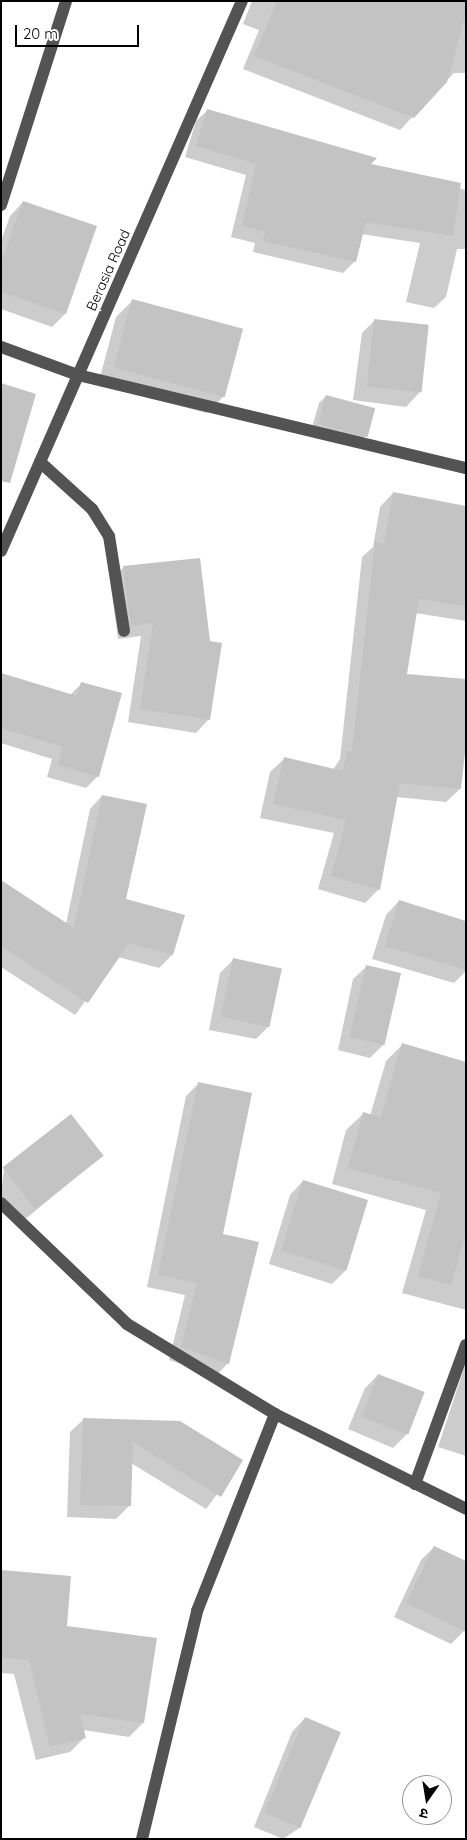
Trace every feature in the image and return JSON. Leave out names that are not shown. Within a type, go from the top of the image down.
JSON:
[{"type":"street","points":[[1,206],[66,1]]},
{"type":"street","name":"Berasia Road","points":[[1,551],[242,1]]},
{"type":"street","points":[[1,346],[78,375],[466,468]]},
{"type":"street","points":[[40,462],[92,508],[109,536],[124,631]]},
{"type":"street","points":[[1,1203],[127,1324],[275,1414],[466,1509]]},
{"type":"street","points":[[415,1484],[466,1345]]},
{"type":"street","points":[[142,1839],[197,1611],[275,1414]]},
{"type":"building","points":[[277,1],[466,1],[466,13],[447,82],[414,118],[254,56]]},
{"type":"building","points":[[207,109],[377,158],[371,164],[461,183],[453,236],[366,222],[356,262],[263,241],[265,232],[242,226],[256,164],[196,146]]},
{"type":"building","points":[[23,201],[97,226],[66,314],[1,292],[1,263]]},
{"type":"building","points":[[132,299],[243,329],[225,397],[114,368]]},
{"type":"building","points":[[374,319],[429,325],[422,392],[367,387]]},
{"type":"building","points":[[1,383],[36,394],[10,483],[1,481]]},
{"type":"building","points":[[326,395],[375,408],[367,437],[318,424]]},
{"type":"building","points":[[393,492],[466,506],[466,606],[419,599],[407,674],[466,679],[466,744],[461,789],[400,783],[380,890],[331,876],[346,820],[273,804],[284,757],[343,771],[347,751],[352,752],[375,542],[384,544]]},
{"type":"building","points":[[200,558],[210,641],[222,643],[210,720],[140,709],[153,623],[131,626],[123,566]]},
{"type":"building","points":[[1,673],[77,696],[81,682],[122,693],[99,777],[58,765],[63,747],[1,728]]},
{"type":"building","points":[[102,795],[147,804],[126,899],[185,915],[173,955],[129,943],[88,1003],[1,946],[1,880],[74,928]]},
{"type":"building","points":[[399,900],[466,921],[466,970],[385,946]]},
{"type":"building","points":[[233,958],[282,968],[269,1027],[221,1017]]},
{"type":"building","points":[[366,965],[401,973],[384,1045],[349,1037]]},
{"type":"building","points":[[402,1043],[466,1062],[466,1233],[451,1285],[418,1276],[441,1193],[348,1168],[363,1112],[381,1117]]},
{"type":"building","points":[[198,1082],[252,1093],[223,1234],[259,1242],[229,1364],[181,1347],[197,1283],[158,1275]]},
{"type":"building","points":[[71,1114],[104,1156],[35,1209],[2,1168]]},
{"type":"building","points":[[303,1180],[368,1200],[346,1271],[281,1251]]},
{"type":"building","points":[[378,1374],[425,1392],[408,1435],[362,1417]]},
{"type":"building","points":[[83,1418],[180,1421],[243,1460],[221,1497],[133,1442],[131,1506],[80,1505]]},
{"type":"building","points":[[434,1546],[466,1561],[466,1632],[406,1603]]},
{"type":"building","points":[[1,1570],[71,1576],[67,1626],[157,1638],[144,1723],[80,1714],[86,1738],[50,1747],[29,1660],[1,1657]]},
{"type":"building","points":[[305,1717],[341,1732],[300,1828],[264,1813]]}]
